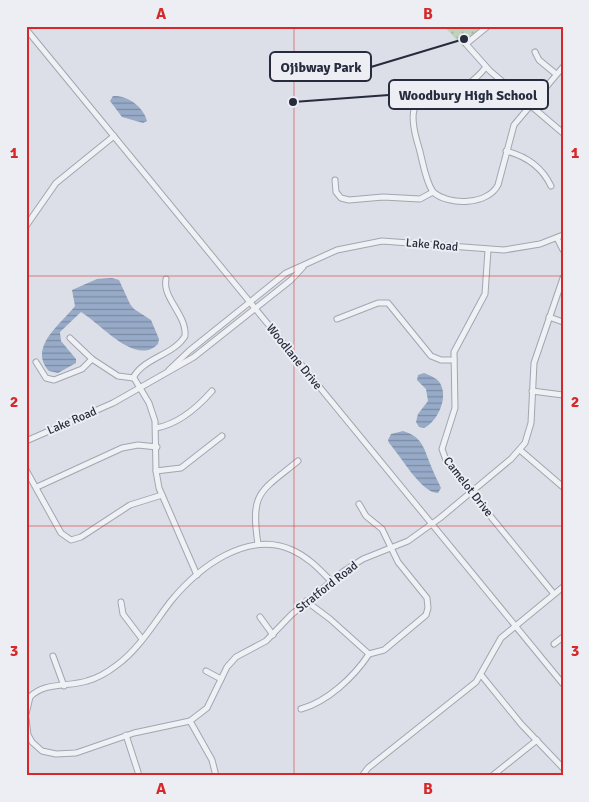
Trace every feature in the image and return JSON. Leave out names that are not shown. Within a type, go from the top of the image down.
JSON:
[{"type":"street","points":[[488,26],[466,44],[486,67],[563,133]]},
{"type":"street","name":"Woodlane Drive","points":[[26,29],[563,684]]},
{"type":"street","points":[[535,52],[539,60],[556,74]]},
{"type":"street","points":[[486,67],[470,83],[425,98],[414,111],[413,129],[434,192],[445,199],[474,201],[485,199],[497,186],[514,125],[563,67]]},
{"type":"street","points":[[26,226],[56,183],[114,136]]},
{"type":"street","points":[[506,152],[526,158],[545,175],[551,186]]},
{"type":"street","points":[[335,180],[336,193],[347,200],[383,197],[420,199],[434,192]]},
{"type":"street","points":[[560,236],[563,250]]},
{"type":"street","name":"Lake Road","points":[[169,370],[286,273],[337,250],[376,242],[488,250],[529,247],[560,236]]},
{"type":"street","name":"Camelot Drive","points":[[488,250],[485,294],[459,340],[454,360],[455,408],[442,443],[442,454],[554,594]]},
{"type":"street","name":"Lake Road","points":[[26,441],[99,410],[194,357],[291,280],[304,266]]},
{"type":"street","name":"Stratford Road","points":[[26,719],[28,735],[32,742],[48,753],[76,753],[126,735],[190,721],[207,708],[221,679],[236,657],[273,635],[306,601],[363,559],[419,535],[432,525],[520,450],[530,428],[534,362],[563,278]]},
{"type":"street","points":[[133,378],[138,370],[180,343],[185,336],[181,318],[166,288],[166,279]]},
{"type":"street","points":[[337,319],[378,303],[388,304],[431,356],[441,360],[454,360]]},
{"type":"street","points":[[550,317],[563,322]]},
{"type":"street","points":[[70,338],[92,359],[119,377],[133,378]]},
{"type":"street","points":[[36,362],[46,378],[55,380],[82,369],[92,359]]},
{"type":"street","points":[[133,378],[151,409],[156,428],[156,472],[162,495],[198,575]]},
{"type":"street","points":[[156,428],[175,422],[198,406],[212,391]]},
{"type":"street","points":[[532,391],[563,395]]},
{"type":"street","points":[[156,472],[181,468],[222,436]]},
{"type":"street","points":[[37,487],[122,448],[140,445],[156,446]]},
{"type":"street","points":[[520,450],[563,487]]},
{"type":"street","points":[[258,544],[254,511],[258,498],[266,487],[298,461]]},
{"type":"street","points":[[26,470],[62,534],[73,540],[104,524],[130,505],[162,495]]},
{"type":"street","points":[[301,709],[315,705],[346,680],[369,654],[384,650],[422,619],[428,608],[427,598],[398,562],[382,529],[366,516],[359,504]]},
{"type":"street","points":[[26,714],[28,696],[39,689],[87,681],[107,672],[124,660],[172,600],[198,575],[237,550],[258,544],[283,547],[299,553],[331,581]]},
{"type":"street","points":[[362,776],[368,768],[472,686],[482,676],[496,644],[563,587]]},
{"type":"street","points":[[306,601],[330,619],[369,654]]},
{"type":"street","points":[[121,602],[123,614],[142,639]]},
{"type":"street","points":[[260,617],[273,635]]},
{"type":"street","points":[[554,644],[563,637]]},
{"type":"street","points":[[54,656],[64,686]]},
{"type":"street","points":[[206,671],[221,679]]},
{"type":"street","points":[[482,676],[563,768]]},
{"type":"street","points":[[190,721],[212,760],[216,776]]},
{"type":"street","points":[[126,735],[138,772]]},
{"type":"street","points":[[492,776],[537,740]]},
{"type":"green space","points":[[444,26],[488,26],[463,47]]},
{"type":"water","points":[[113,96],[124,97],[134,102],[142,111],[147,121],[143,123],[122,117],[110,101]]},
{"type":"water","points":[[112,278],[119,280],[134,309],[151,320],[159,339],[158,344],[149,350],[129,347],[118,341],[81,312],[60,332],[61,341],[76,359],[76,363],[58,373],[49,371],[42,353],[44,345],[55,328],[75,306],[72,290],[97,279]]},
{"type":"water","points":[[424,373],[439,381],[443,396],[437,415],[424,428],[419,427],[416,422],[418,414],[428,401],[426,389],[417,380],[418,375]]},
{"type":"water","points":[[403,431],[415,437],[422,444],[441,488],[438,493],[425,487],[418,481],[389,443],[388,440],[391,434]]},
{"type":"place","name":"Ojibway Park","points":[[464,39]]},
{"type":"place","name":"Woodbury High School","points":[[293,102]]}]
